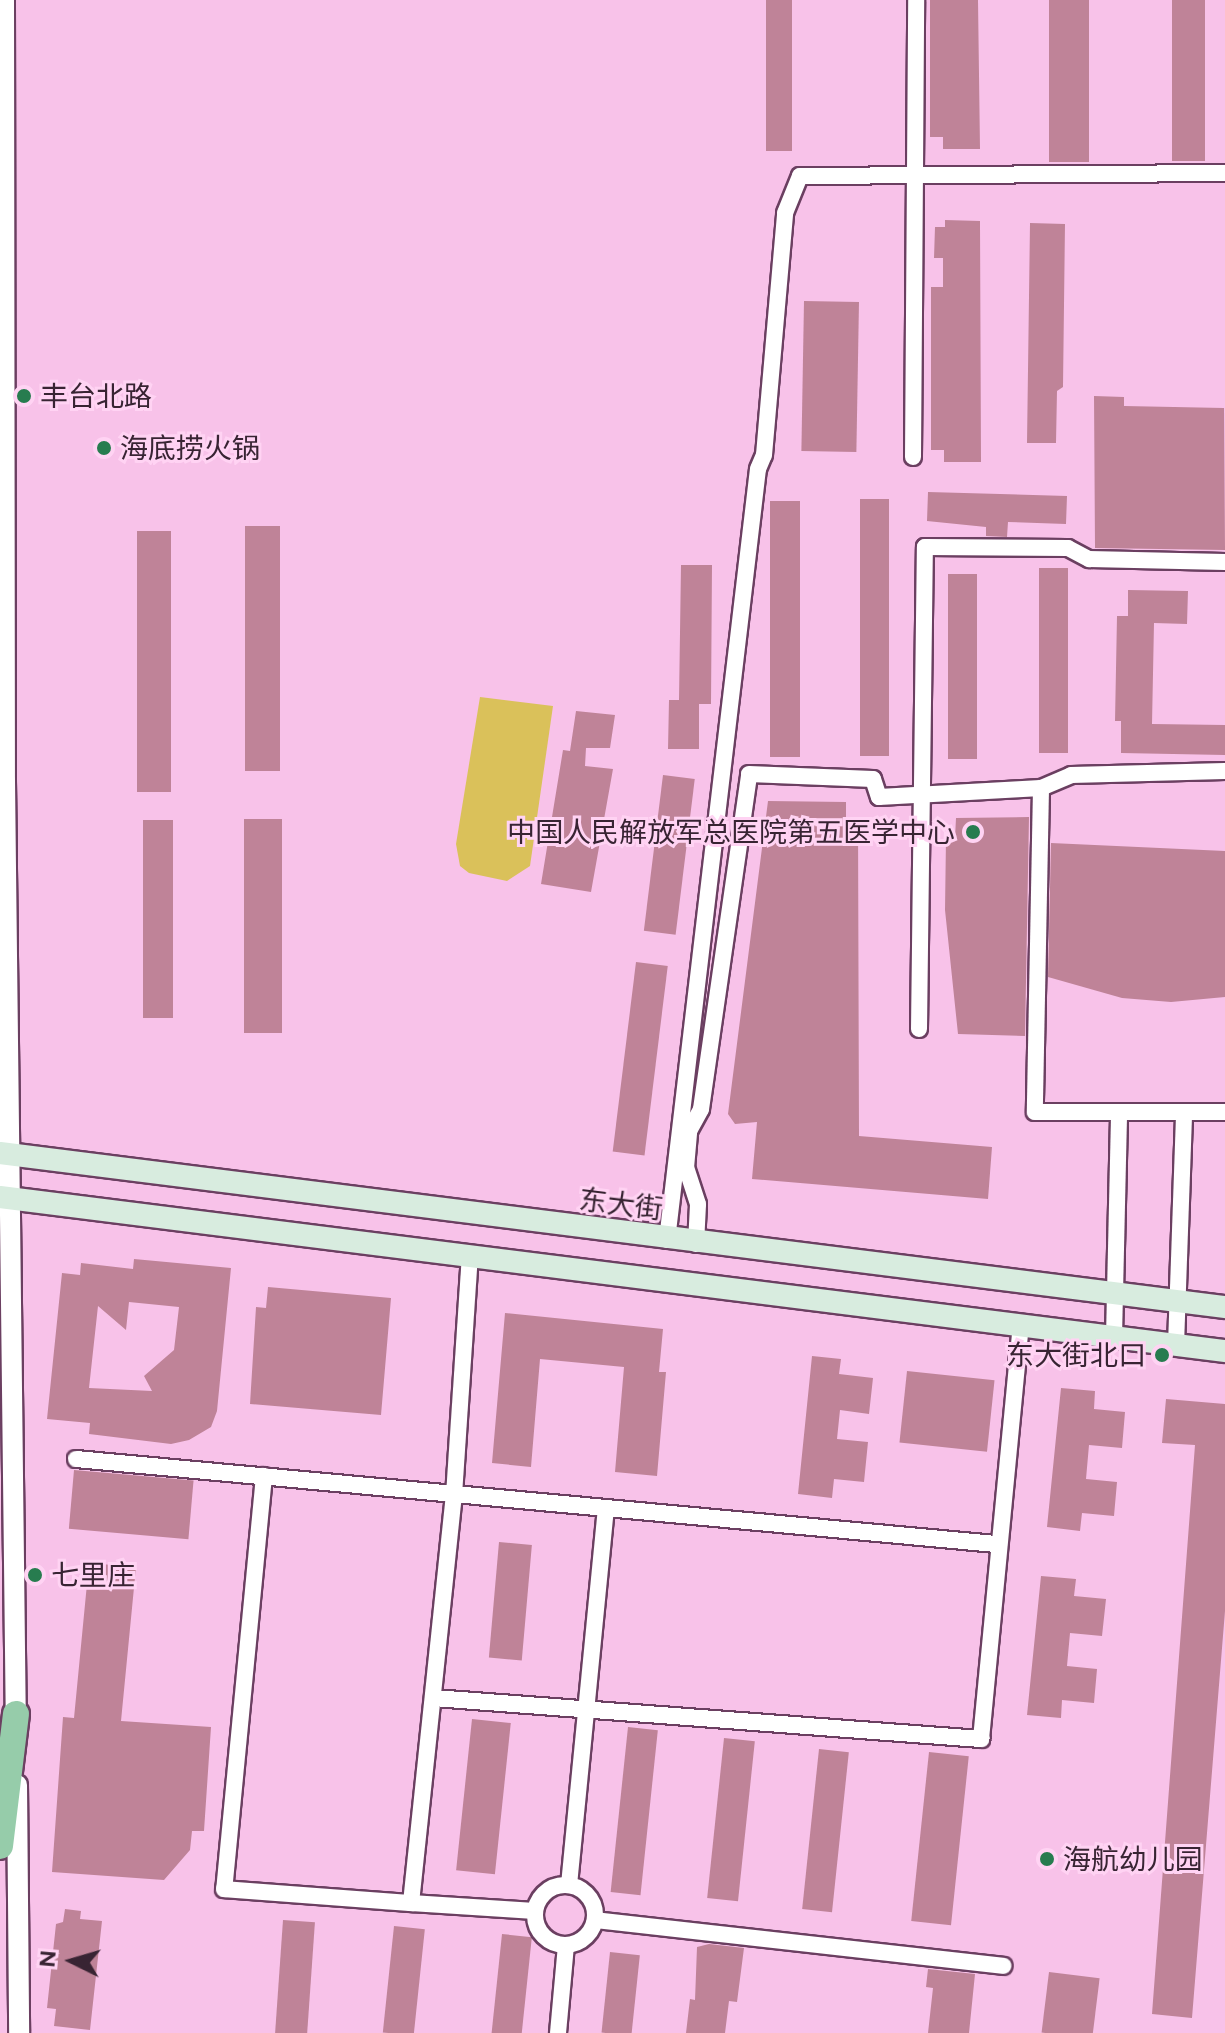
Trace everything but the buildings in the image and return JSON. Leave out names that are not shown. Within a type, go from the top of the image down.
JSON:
[{"type":"highway","points":[[0,1846],[16,1714]]},
{"type":"main road","name":"东大街","points":[[5,1154],[696,1244],[1225,1307]]},
{"type":"main road","points":[[6,1198],[1225,1351]]},
{"type":"street","points":[[4,0],[5,1154],[14,1420],[19,2033]]},
{"type":"street","points":[[913,457],[916,0]]},
{"type":"street","points":[[667,1240],[758,469],[764,455],[785,213],[800,176],[1225,173]]},
{"type":"street","points":[[919,1029],[925,547],[1068,548],[1089,559],[1225,562]]},
{"type":"street","points":[[696,1244],[698,1204],[686,1168],[689,1131],[701,1109],[749,774],[873,779],[879,797],[1041,788],[1071,775],[1225,771]]},
{"type":"street","points":[[1041,788],[1035,1112],[1225,1112]]},
{"type":"street","points":[[1114,1337],[1119,1113]]},
{"type":"street","points":[[1176,1345],[1184,1113]]},
{"type":"street","points":[[411,1903],[454,1495],[470,1256]]},
{"type":"street","points":[[434,1698],[587,1712],[981,1739],[996,1544],[1021,1325]]},
{"type":"street","points":[[0,1384],[14,1420]]},
{"type":"street","points":[[76,1459],[996,1544]]},
{"type":"street","points":[[264,1476],[224,1889],[535,1911]]},
{"type":"street","points":[[569,1885],[606,1509]]},
{"type":"street","points":[[569,1885],[586,1893],[595,1920],[585,1938],[566,1945],[539,1931],[535,1911],[543,1894],[569,1885]]},
{"type":"street","points":[[595,1920],[1003,1966]]},
{"type":"street","points":[[558,2033],[566,1945]]},
{"type":"shaded area","points":[[480,697],[553,706],[530,866],[507,881],[469,873],[460,866],[456,844]]},
{"type":"place","name":"丰台北路","points":[[24,396]]},
{"type":"place","name":"海底捞火锅","points":[[104,448]]},
{"type":"place","name":"中国人民解放军总医院第五医学中心","points":[[973,832]]},
{"type":"place","name":"东大街北口","points":[[1162,1355]]},
{"type":"place","name":"七里庄","points":[[35,1575]]},
{"type":"place","name":"海航幼儿园","points":[[1047,1859]]}]
